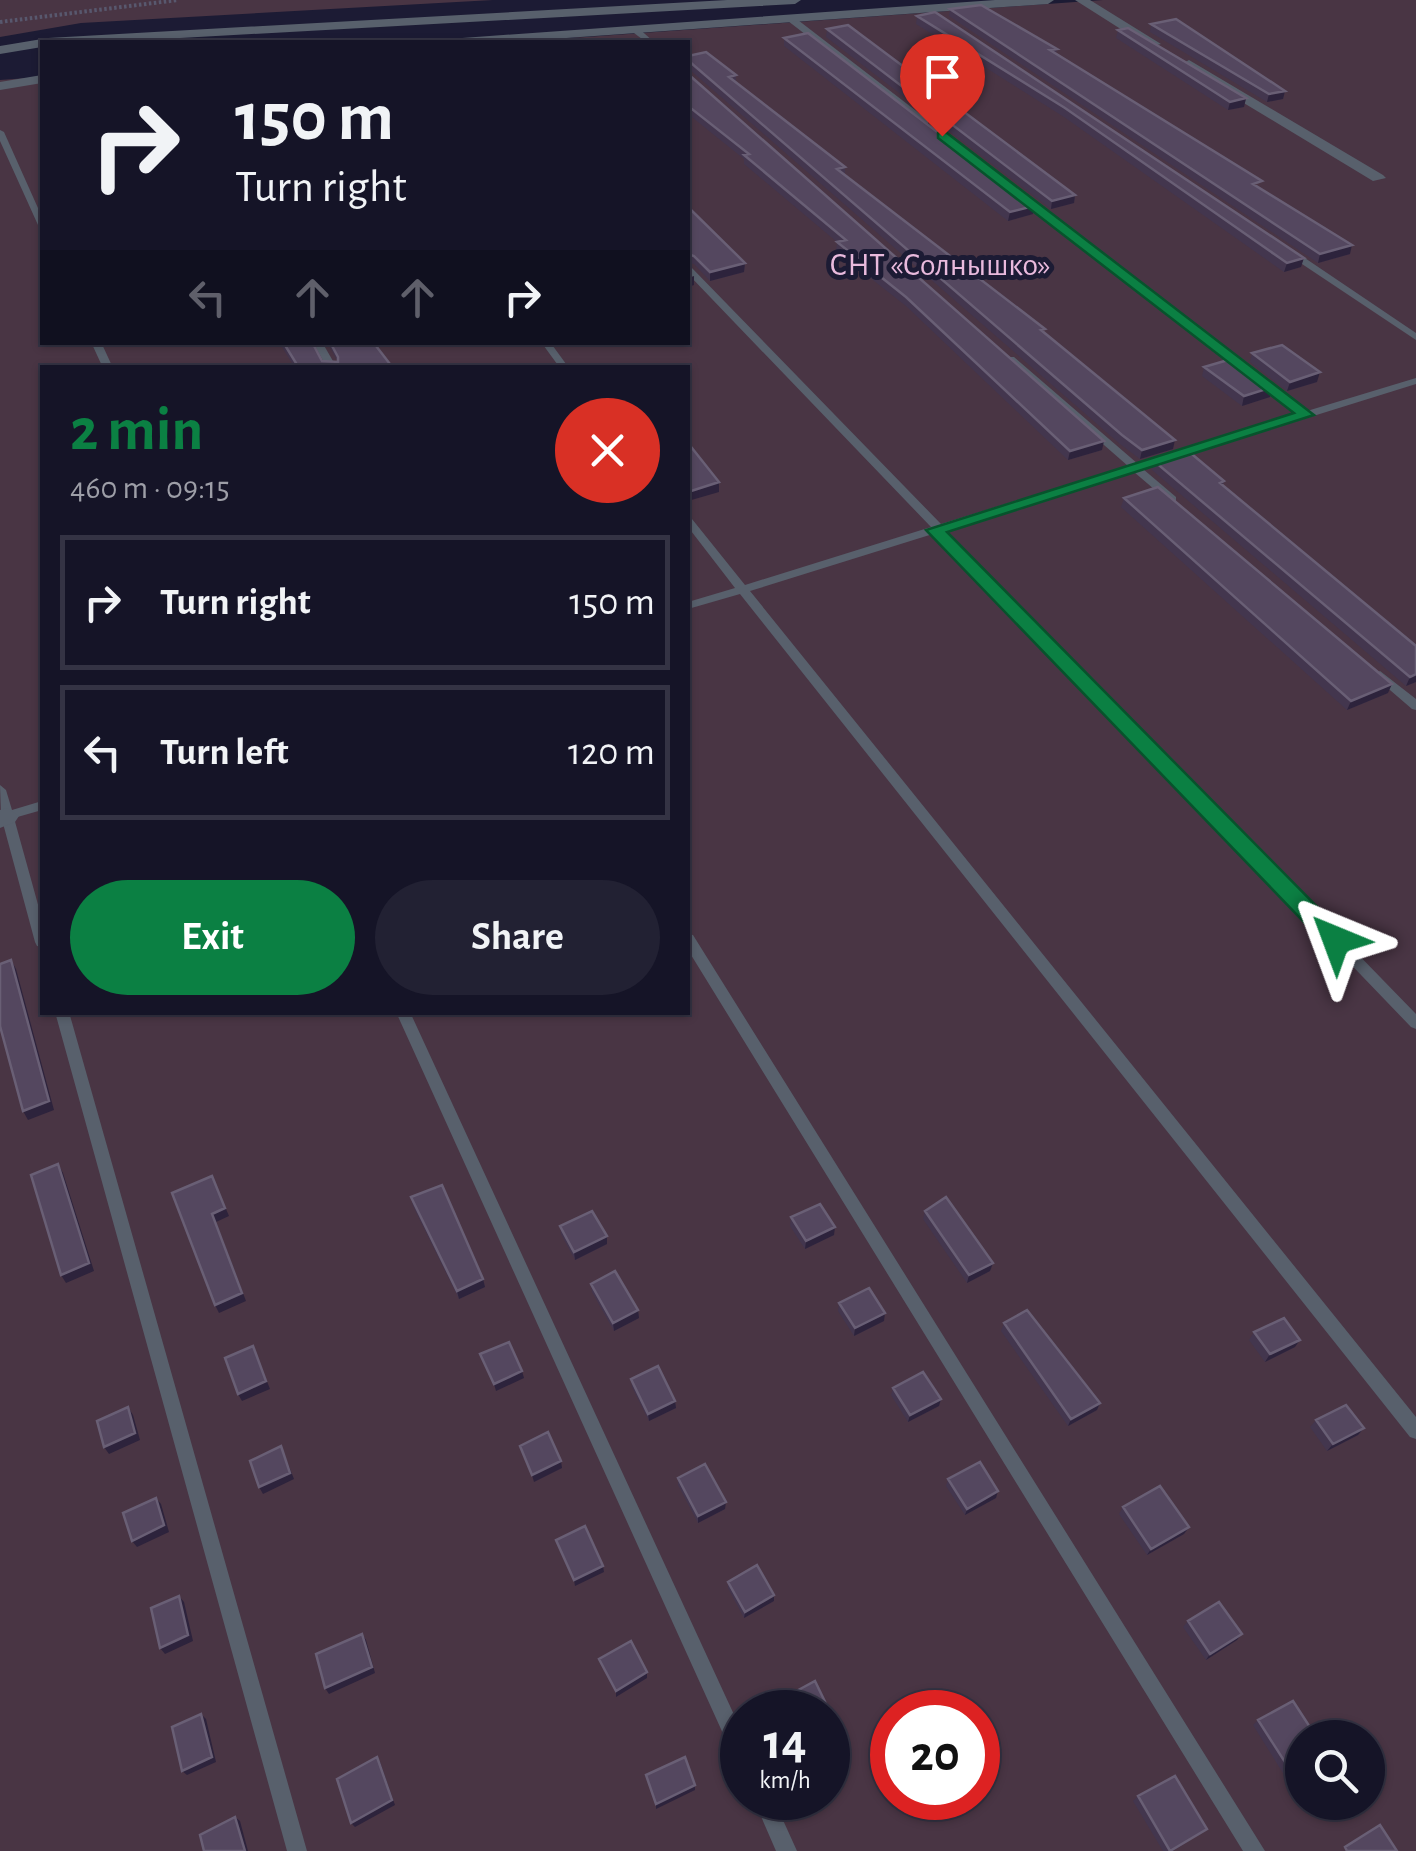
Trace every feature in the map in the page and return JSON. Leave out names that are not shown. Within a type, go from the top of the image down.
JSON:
[{"type":"street","points":[[98,40],[795,0]]},
{"type":"street","points":[[495,40],[1048,0]]},
{"type":"street","points":[[1082,0],[1164,50]]},
{"type":"street","points":[[0,50],[40,44]]},
{"type":"street","points":[[1180,59],[1378,178]]},
{"type":"street","points":[[0,86],[40,79]]},
{"type":"lane","points":[[928,9],[944,20]]},
{"type":"lane","points":[[791,19],[932,127]]},
{"type":"lane","points":[[633,28],[648,40]]},
{"type":"lane","points":[[0,132],[40,221]]},
{"type":"lane","points":[[1010,187],[1306,415]]},
{"type":"lane","points":[[1286,249],[1416,337]]},
{"type":"lane","points":[[690,271],[935,530],[1416,1023]]},
{"type":"lane","points":[[547,345],[563,365]]},
{"type":"lane","points":[[1001,350],[1180,506]]},
{"type":"lane","points":[[690,605],[1416,381]]},
{"type":"lane","points":[[690,524],[1416,1432]]},
{"type":"lane","points":[[1372,668],[1416,706]]},
{"type":"lane","points":[[0,790],[4,817],[40,935]]},
{"type":"lane","points":[[4,817],[40,807]]},
{"type":"lane","points":[[690,942],[1255,1851]]},
{"type":"lane","points":[[63,1015],[298,1851]]},
{"type":"lane","points":[[404,1015],[720,1705]]},
{"type":"lane","points":[[773,1820],[787,1851]]},
{"type":"path","points":[[0,22],[178,0]]},
{"type":"green space","points":[[0,0],[493,0],[81,23],[0,37]]},
{"type":"green space","name":"СНТ «Солнышко»","points":[[1103,0],[1416,0],[1416,1851],[0,1851],[0,80],[40,77],[40,345],[690,345],[690,40],[544,40]]},
{"type":"building","points":[[981,5],[1057,49],[1050,50],[1262,181],[1253,184],[1352,245],[1320,254],[950,9]]},
{"type":"building","points":[[935,12],[1304,258],[1287,263],[1065,108],[917,16]]},
{"type":"building","points":[[1176,19],[1285,91],[1269,94],[1151,24]]},
{"type":"building","points":[[848,25],[1075,195],[1052,201],[827,29]]},
{"type":"building","points":[[1128,28],[1246,98],[1230,102],[1118,30]]},
{"type":"building","points":[[808,33],[1034,206],[1010,212],[784,38]]},
{"type":"building","points":[[706,52],[736,75],[729,77],[845,167],[837,169],[1045,329],[1041,330],[1175,440],[1142,450],[1122,435],[690,62],[690,56]]},
{"type":"building","points":[[690,76],[1104,441],[1070,451],[906,297],[837,242],[846,240],[744,155],[749,154],[690,108]]},
{"type":"building","points":[[690,209],[745,263],[710,272],[690,255]]},
{"type":"building","points":[[285,345],[314,345],[322,361],[338,362],[332,345],[375,345],[391,365],[297,365]]},
{"type":"building","points":[[1282,345],[1320,372],[1290,382],[1252,353]]},
{"type":"building","points":[[1235,358],[1273,387],[1244,396],[1204,367]]},
{"type":"building","points":[[690,446],[719,482],[690,491]]},
{"type":"building","points":[[1187,450],[1224,481],[1220,483],[1416,646],[1416,674],[1410,677],[1154,461]]},
{"type":"building","points":[[1158,487],[1392,684],[1351,701],[1124,498]]},
{"type":"building","points":[[11,960],[49,1101],[23,1111],[0,1026],[0,964]]},
{"type":"building","points":[[58,1164],[89,1263],[61,1275],[31,1175]]},
{"type":"building","points":[[212,1176],[225,1208],[212,1214],[242,1293],[215,1305],[172,1193]]},
{"type":"building","points":[[442,1185],[483,1279],[457,1291],[411,1197]]},
{"type":"building","points":[[946,1197],[993,1263],[969,1275],[925,1211]]},
{"type":"building","points":[[820,1204],[835,1227],[806,1241],[791,1217]]},
{"type":"building","points":[[592,1211],[607,1236],[574,1252],[560,1226]]},
{"type":"building","points":[[615,1271],[638,1310],[613,1323],[591,1284]]},
{"type":"building","points":[[869,1288],[885,1313],[855,1328],[839,1303]]},
{"type":"building","points":[[1027,1310],[1100,1403],[1071,1419],[1004,1323]]},
{"type":"building","points":[[1284,1318],[1300,1340],[1270,1354],[1254,1332]]},
{"type":"building","points":[[509,1342],[522,1371],[494,1384],[480,1354]]},
{"type":"building","points":[[253,1346],[266,1381],[238,1394],[225,1358]]},
{"type":"building","points":[[658,1366],[675,1401],[648,1414],[631,1379]]},
{"type":"building","points":[[923,1372],[941,1399],[910,1415],[893,1388]]},
{"type":"building","points":[[1346,1405],[1364,1428],[1333,1444],[1316,1420]]},
{"type":"building","points":[[128,1407],[135,1433],[104,1447],[97,1421]]},
{"type":"building","points":[[548,1432],[561,1461],[532,1475],[520,1446]]},
{"type":"building","points":[[281,1446],[290,1473],[259,1487],[250,1461]]},
{"type":"building","points":[[980,1462],[998,1491],[967,1509],[948,1479]]},
{"type":"building","points":[[705,1464],[726,1502],[698,1516],[678,1478]]},
{"type":"building","points":[[1160,1486],[1189,1527],[1151,1549],[1123,1507]]},
{"type":"building","points":[[156,1498],[164,1525],[132,1541],[123,1513]]},
{"type":"building","points":[[585,1526],[603,1566],[574,1580],[556,1540]]},
{"type":"building","points":[[757,1565],[774,1595],[745,1612],[728,1582]]},
{"type":"building","points":[[179,1596],[188,1635],[160,1648],[151,1608]]},
{"type":"building","points":[[1219,1602],[1242,1634],[1210,1654],[1188,1621]]},
{"type":"building","points":[[362,1634],[372,1667],[325,1688],[316,1654]]},
{"type":"building","points":[[631,1641],[647,1672],[616,1691],[599,1659]]},
{"type":"building","points":[[815,1681],[819,1690],[798,1690]]},
{"type":"building","points":[[1293,1701],[1305,1720],[1285,1720],[1285,1762],[1258,1720]]},
{"type":"building","points":[[201,1714],[212,1757],[182,1771],[172,1727]]},
{"type":"building","points":[[377,1757],[392,1800],[351,1823],[337,1779]]},
{"type":"building","points":[[685,1757],[695,1785],[656,1804],[646,1775]]},
{"type":"building","points":[[1175,1776],[1207,1829],[1170,1851],[1138,1796]]},
{"type":"building","points":[[235,1817],[245,1851],[204,1851],[200,1835]]},
{"type":"building","points":[[1380,1825],[1397,1851],[1347,1851],[1345,1847]]},
{"type":"route","points":[[942,136],[1306,415],[935,530],[1336,940]]}]
